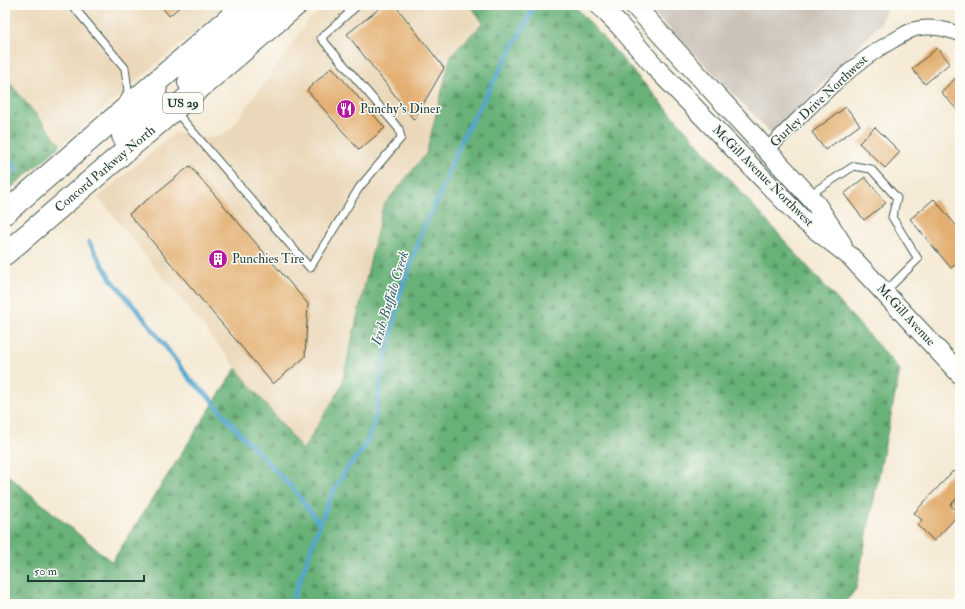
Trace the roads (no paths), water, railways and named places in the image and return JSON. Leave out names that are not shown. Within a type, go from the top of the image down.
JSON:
[{"type":"highway","name":"US 29","points":[[5,213],[245,5]]},
{"type":"highway","points":[[175,110],[186,85],[211,58],[271,5]]},
{"type":"highway","name":"Concord Parkway North","points":[[5,254],[296,5]]},
{"type":"highway","points":[[69,199],[88,168],[152,106],[155,99],[156,83]]},
{"type":"main road","name":"McGill Avenue Northwest","points":[[599,5],[620,26],[655,67],[802,219],[851,256]]},
{"type":"main road","name":"McGill Avenue Northwest","points":[[634,5],[744,123],[816,204],[851,256]]},
{"type":"main road","points":[[620,26],[723,120],[744,123]]},
{"type":"main road","name":"McGill Avenue","points":[[851,256],[960,374]]},
{"type":"street","name":"Gurley Drive Northwest","points":[[767,150],[849,70],[875,51],[914,29],[929,27],[946,29],[960,34]]},
{"type":"lane","points":[[72,5],[125,68],[128,91],[117,117]]},
{"type":"lane","points":[[344,5],[350,12]]},
{"type":"lane","points":[[175,110],[310,268],[359,188],[401,138],[399,129],[321,38],[358,5]]},
{"type":"lane","points":[[808,196],[854,166],[871,168],[897,198],[892,216],[918,259],[885,292]]},
{"type":"waterway","name":"Irish Buffalo Creek","points":[[291,604],[328,502],[345,471],[364,448],[373,427],[384,359],[391,337],[399,297],[423,229],[439,197],[462,139],[527,21],[534,5]]},
{"type":"waterway","points":[[5,157],[18,171]]},
{"type":"waterway","points":[[89,242],[111,279],[147,322],[189,378],[211,399],[233,426],[295,491],[320,525]]},
{"type":"place","name":"Punchy's Diner","points":[[346,109]]},
{"type":"place","name":"Punchies Tire","points":[[218,259]]}]
